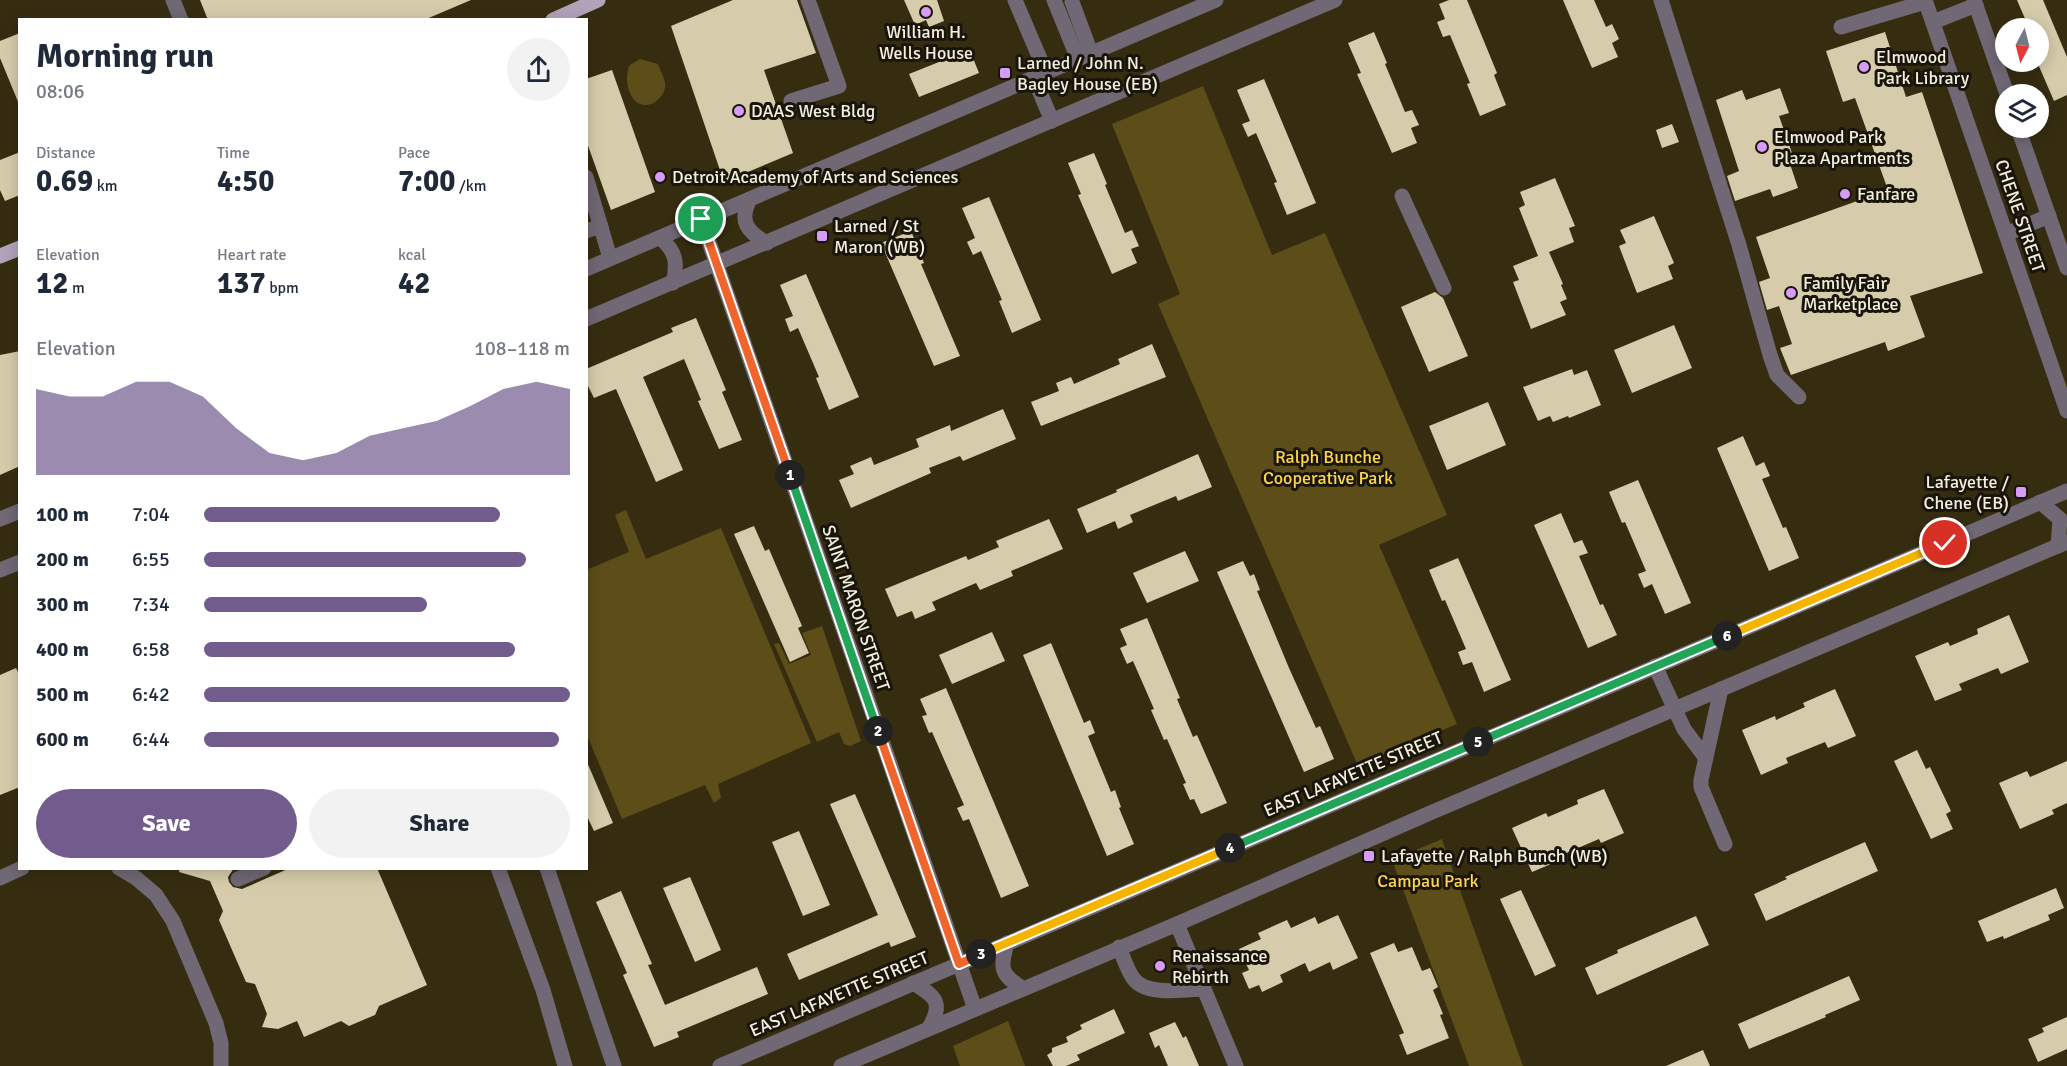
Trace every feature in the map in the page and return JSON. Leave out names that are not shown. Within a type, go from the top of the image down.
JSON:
[{"type":"main road","points":[[558,18],[598,0]]},
{"type":"main road","points":[[0,256],[18,249]]},
{"type":"street","points":[[173,0],[181,18]]},
{"type":"street","points":[[791,101],[839,86],[808,0]]},
{"type":"street","points":[[1015,0],[1040,75],[1052,121]]},
{"type":"street","points":[[588,267],[1216,0]]},
{"type":"street","points":[[588,319],[1335,0]]},
{"type":"street","points":[[1661,0],[1777,375],[1799,397]]},
{"type":"street","points":[[1841,27],[1925,1]]},
{"type":"street","name":"CHENE STREET","points":[[1925,1],[2067,411]]},
{"type":"street","points":[[1065,2],[1085,56]]},
{"type":"street","points":[[1933,22],[1975,3],[2003,84]]},
{"type":"street","name":"CHENE STREET","points":[[2022,138],[2067,268]]},
{"type":"street","points":[[588,190],[594,228],[610,258]]},
{"type":"street","points":[[1402,196],[1444,288]]},
{"type":"street","points":[[750,199],[744,211],[745,223],[754,236],[767,243]]},
{"type":"street","points":[[2006,234],[2049,216]]},
{"type":"street","name":"SAINT MARON STREET","points":[[701,219],[975,1009]]},
{"type":"street","points":[[660,238],[670,246],[675,257],[676,270],[673,283]]},
{"type":"street","name":"EAST LAFAYETTE STREET","points":[[720,1066],[2067,490]]},
{"type":"street","points":[[841,1066],[2062,544],[2060,519],[2040,502]]},
{"type":"street","points":[[0,519],[18,512]]},
{"type":"street","points":[[0,570],[18,563]]},
{"type":"street","points":[[1655,666],[1684,729],[1705,757]]},
{"type":"street","points":[[1721,690],[1705,757],[1701,787],[1725,844]]},
{"type":"street","points":[[0,878],[18,870]]},
{"type":"street","points":[[123,870],[156,895],[173,921],[216,1023],[221,1043],[221,1066]]},
{"type":"street","points":[[238,879],[259,870]]},
{"type":"street","points":[[499,870],[543,990],[565,1066]]},
{"type":"street","points":[[548,870],[609,1062]]},
{"type":"street","points":[[1177,924],[1202,989],[1236,1066]]},
{"type":"street","points":[[1007,943],[1002,958],[1002,970],[1007,978],[1022,988]]},
{"type":"street","points":[[1119,947],[1134,979],[1142,987],[1171,991],[1202,989]]},
{"type":"street","points":[[913,983],[932,995],[938,1005],[929,1028]]},
{"type":"green space","points":[[640,59],[658,64],[664,80],[664,92],[658,100],[649,105],[636,101],[628,86],[628,69]]},
{"type":"green space","name":"Ralph Bunche Cooperative Park","points":[[1203,86],[1272,255],[1325,233],[1447,515],[1379,545],[1457,724],[1358,766],[1158,304],[1180,294],[1112,124]]},
{"type":"green space","points":[[626,510],[646,559],[721,528],[811,743],[718,784],[721,798],[714,803],[705,785],[622,819],[588,737],[588,569],[629,552],[615,515]]},
{"type":"green space","points":[[822,626],[861,741],[850,746],[844,744],[839,732],[817,742],[774,644],[779,643],[789,664],[811,655],[802,633]]},
{"type":"green space","name":"Campau Park","points":[[1442,839],[1523,1066],[1469,1066],[1392,860]]},
{"type":"green space","points":[[1008,1021],[1025,1066],[960,1066],[953,1046]]},
{"type":"building","points":[[200,0],[471,0],[429,18],[207,18]]},
{"type":"building","name":"DAAS West Bldg","points":[[733,0],[797,0],[816,53],[764,70],[793,153],[724,182],[671,26]]},
{"type":"building","name":"William H. Wells House","points":[[904,0],[937,0],[944,21],[929,27],[926,20],[915,25]]},
{"type":"building","points":[[1449,0],[1467,0],[1497,73],[1494,75],[1506,105],[1480,116],[1467,84],[1470,83],[1450,35],[1443,37],[1437,22],[1445,19],[1439,4]]},
{"type":"building","points":[[1563,0],[1594,0],[1606,27],[1612,24],[1619,39],[1612,43],[1618,57],[1592,68]]},
{"type":"building","points":[[2017,0],[2043,0],[2067,57],[2067,95],[2054,101],[2049,84],[2047,84],[2041,72],[2049,72],[2049,18],[2025,18]]},
{"type":"building","points":[[1374,32],[1405,112],[1412,110],[1419,125],[1411,128],[1417,143],[1392,153],[1357,74],[1361,73],[1348,43]]},
{"type":"building","points":[[1885,32],[1906,97],[1922,92],[1983,273],[1910,296],[1925,337],[1888,351],[1885,342],[1791,375],[1780,348],[1792,344],[1779,306],[1767,310],[1759,282],[1770,278],[1756,237],[1888,190],[1855,98],[1843,102],[1826,51]]},
{"type":"building","points":[[18,34],[18,102],[0,58],[0,41]]},
{"type":"building","points":[[971,53],[979,73],[919,97],[909,74],[954,56],[955,59]]},
{"type":"building","points":[[612,70],[655,192],[611,210],[588,146],[588,78]]},
{"type":"building","points":[[1264,79],[1316,203],[1287,215],[1274,183],[1277,182],[1256,133],[1248,137],[1242,124],[1250,121],[1237,90]]},
{"type":"building","name":"Elmwood Park Plaza Apartments","points":[[1780,88],[1789,113],[1779,116],[1792,153],[1787,155],[1798,188],[1773,197],[1770,189],[1735,201],[1727,176],[1739,171],[1716,100],[1742,90],[1746,100]]},
{"type":"building","points":[[1672,124],[1679,142],[1662,148],[1656,130]]},
{"type":"building","points":[[18,153],[18,196],[5,201],[0,190],[0,160]]},
{"type":"building","points":[[1094,153],[1125,233],[1132,230],[1139,246],[1131,249],[1137,263],[1112,274],[1078,195],[1081,194],[1068,163]]},
{"type":"building","points":[[1555,178],[1575,226],[1569,228],[1574,242],[1549,252],[1563,284],[1561,285],[1567,299],[1560,302],[1566,315],[1531,329],[1513,282],[1519,280],[1513,266],[1538,256],[1519,208],[1525,205],[1520,192]]},
{"type":"building","points":[[989,197],[1041,320],[1012,333],[999,301],[1002,300],[981,251],[973,255],[967,242],[975,238],[962,208]]},
{"type":"building","points":[[1654,216],[1674,263],[1668,266],[1673,279],[1637,293],[1619,246],[1626,243],[1620,230]]},
{"type":"building","points":[[911,231],[924,263],[921,264],[960,356],[934,366],[881,243]]},
{"type":"building","points":[[806,274],[859,397],[829,410],[816,378],[819,377],[798,328],[790,332],[785,319],[793,316],[780,285]]},
{"type":"building","points":[[1435,292],[1443,298],[1468,356],[1429,372],[1401,307]]},
{"type":"building","points":[[696,318],[726,390],[722,392],[742,440],[719,449],[698,401],[701,400],[684,359],[643,377],[683,470],[656,482],[616,389],[594,398],[588,386],[588,368],[673,332],[671,328]]},
{"type":"building","points":[[1674,325],[1692,368],[1632,393],[1614,350]]},
{"type":"building","points":[[1152,344],[1166,377],[1041,426],[1031,402],[1059,391],[1056,383],[1071,377],[1074,384],[1120,364],[1118,359]]},
{"type":"building","points":[[18,351],[18,467],[0,475],[0,355]]},
{"type":"building","points":[[1572,369],[1574,375],[1587,370],[1601,405],[1569,418],[1568,416],[1553,422],[1550,416],[1538,421],[1523,387]]},
{"type":"building","points":[[1488,402],[1506,445],[1447,470],[1429,426]]},
{"type":"building","points":[[1003,409],[1016,439],[963,461],[960,456],[929,468],[931,473],[851,508],[839,480],[854,474],[850,466],[871,457],[874,465],[919,447],[916,439],[950,425],[951,431]]},
{"type":"building","points":[[1743,436],[1756,466],[1764,462],[1770,476],[1762,479],[1799,558],[1769,571],[1717,448]]},
{"type":"building","points":[[1198,454],[1212,487],[1178,501],[1176,496],[1130,515],[1133,522],[1118,529],[1115,521],[1087,533],[1077,509]]},
{"type":"building","points":[[1638,480],[1691,603],[1665,614],[1652,584],[1644,588],[1638,574],[1646,571],[1609,492]]},
{"type":"building","points":[[1561,513],[1574,543],[1582,540],[1588,553],[1579,556],[1600,605],[1603,604],[1617,635],[1588,648],[1534,525]]},
{"type":"building","points":[[1049,519],[1063,549],[1011,571],[1013,576],[980,590],[976,583],[932,602],[936,610],[915,619],[912,611],[897,617],[885,589],[966,556],[968,560],[999,547],[996,541]]},
{"type":"building","points":[[754,526],[765,551],[769,549],[802,626],[798,628],[809,653],[790,662],[734,534]]},
{"type":"building","points":[[1185,551],[1199,581],[1147,603],[1133,573]]},
{"type":"building","points":[[1458,558],[1511,680],[1484,692],[1472,662],[1463,665],[1458,652],[1466,649],[1429,570]]},
{"type":"building","points":[[1243,561],[1250,576],[1254,574],[1260,590],[1257,591],[1289,668],[1316,728],[1320,726],[1334,759],[1304,772],[1217,572]]},
{"type":"building","points":[[2009,615],[2029,662],[2001,674],[1998,668],[1959,684],[1962,690],[1935,701],[1915,656],[1948,642],[1950,646],[1978,634],[1977,629]]},
{"type":"building","points":[[1147,618],[1180,698],[1177,699],[1193,737],[1197,735],[1227,803],[1201,814],[1194,799],[1190,800],[1183,784],[1186,783],[1167,739],[1164,740],[1151,710],[1154,709],[1133,661],[1127,664],[1120,648],[1127,645],[1120,629]]},
{"type":"building","points":[[992,632],[1005,661],[952,684],[939,655]]},
{"type":"building","points":[[1051,643],[1084,723],[1090,720],[1095,733],[1088,736],[1111,792],[1115,790],[1121,807],[1119,808],[1134,844],[1107,856],[1023,655]]},
{"type":"building","points":[[16,668],[18,672],[18,788],[0,795],[0,675]]},
{"type":"building","points":[[946,688],[1029,886],[1001,898],[969,819],[963,821],[957,808],[964,805],[932,732],[929,733],[922,716],[927,715],[920,699]]},
{"type":"building","points":[[1835,689],[1856,736],[1828,748],[1825,742],[1786,758],[1788,763],[1761,775],[1742,730],[1775,716],[1776,720],[1805,707],[1803,703]]},
{"type":"building","points":[[1917,750],[1926,769],[1930,767],[1951,811],[1946,814],[1953,829],[1931,839],[1894,761]]},
{"type":"building","points":[[2067,761],[2067,803],[2052,810],[2054,814],[2020,829],[1999,783],[2027,771],[2030,777]]},
{"type":"building","points":[[588,764],[613,823],[594,831],[588,818]]},
{"type":"building","points":[[1604,789],[1624,833],[1601,843],[1599,839],[1557,857],[1558,861],[1532,872],[1512,828],[1546,813],[1548,817],[1578,804],[1577,800]]},
{"type":"building","points":[[855,794],[916,937],[891,947],[889,942],[799,980],[787,954],[878,915],[830,804]]},
{"type":"building","points":[[799,831],[830,905],[803,916],[772,842]]},
{"type":"building","points":[[1865,842],[1878,871],[1766,921],[1754,894],[1787,879],[1785,877]]},
{"type":"building","points":[[180,870],[233,870],[228,877],[229,882],[233,887],[242,889],[285,870],[378,870],[427,985],[379,1006],[375,1015],[349,1026],[341,1021],[304,1037],[297,1021],[278,1029],[262,1027],[267,1014],[255,984],[246,982],[219,920],[223,911],[210,881],[179,872]]},
{"type":"building","points":[[690,877],[721,950],[695,962],[663,888]]},
{"type":"building","points":[[2056,888],[2064,908],[2048,915],[2050,920],[2004,939],[2003,936],[1987,942],[1978,921]]},
{"type":"building","points":[[1521,890],[1556,966],[1535,976],[1500,899]]},
{"type":"building","points":[[621,891],[652,964],[648,965],[665,1005],[757,967],[768,994],[677,1032],[679,1037],[654,1047],[623,975],[627,973],[596,902]]},
{"type":"building","points":[[1338,915],[1358,958],[1333,970],[1330,962],[1309,972],[1305,963],[1280,975],[1283,982],[1262,992],[1259,985],[1249,989],[1242,973],[1249,970],[1239,949],[1261,939],[1258,933],[1287,920],[1291,928],[1315,917],[1318,924]]},
{"type":"building","points":[[1696,916],[1709,945],[1597,995],[1585,968],[1618,953],[1617,950]]},
{"type":"building","points":[[1394,943],[1398,952],[1412,947],[1422,971],[1430,968],[1438,987],[1433,990],[1443,1014],[1440,1015],[1449,1038],[1407,1055],[1399,1035],[1404,1033],[1370,953]]},
{"type":"building","points":[[1849,976],[1860,1000],[1825,1015],[1826,1017],[1749,1049],[1738,1024]]},
{"type":"building","points":[[1114,1009],[1125,1033],[1077,1055],[1080,1060],[1066,1066],[1053,1066],[1047,1055],[1052,1052],[1052,1048],[1068,1042],[1066,1037],[1082,1029],[1080,1025]]},
{"type":"building","points":[[2067,1017],[2067,1049],[2038,1062],[2028,1039],[2044,1032],[2042,1028]]},
{"type":"building","points":[[1175,1022],[1183,1038],[1186,1036],[1199,1066],[1168,1066],[1159,1045],[1155,1048],[1149,1033]]},
{"type":"building","points":[[1703,1050],[1710,1066],[1666,1066]]},
{"type":"place","name":"William H. Wells House","points":[[926,12]]},
{"type":"place","name":"Elmwood Park Library","points":[[1864,67]]},
{"type":"place","name":"Larned / John N. Bagley House (EB)","points":[[1005,73]]},
{"type":"place","name":"DAAS West Bldg","points":[[739,111]]},
{"type":"place","name":"Elmwood Park Plaza Apartments","points":[[1762,147]]},
{"type":"place","name":"Detroit Academy of Arts and Sciences","points":[[660,177]]},
{"type":"place","name":"Fanfare","points":[[1845,194]]},
{"type":"place","name":"Larned / St Maron (WB)","points":[[822,236]]},
{"type":"place","name":"Family Fair Marketplace","points":[[1791,293]]},
{"type":"place","name":"Lafayette / Chene (EB)","points":[[2021,492]]},
{"type":"place","name":"Lafayette / Ralph Bunch (WB)","points":[[1369,856]]},
{"type":"place","name":"Renaissance Rebirth","points":[[1160,966]]},
{"type":"route","points":[[701,219],[959,964],[1945,543]]}]
